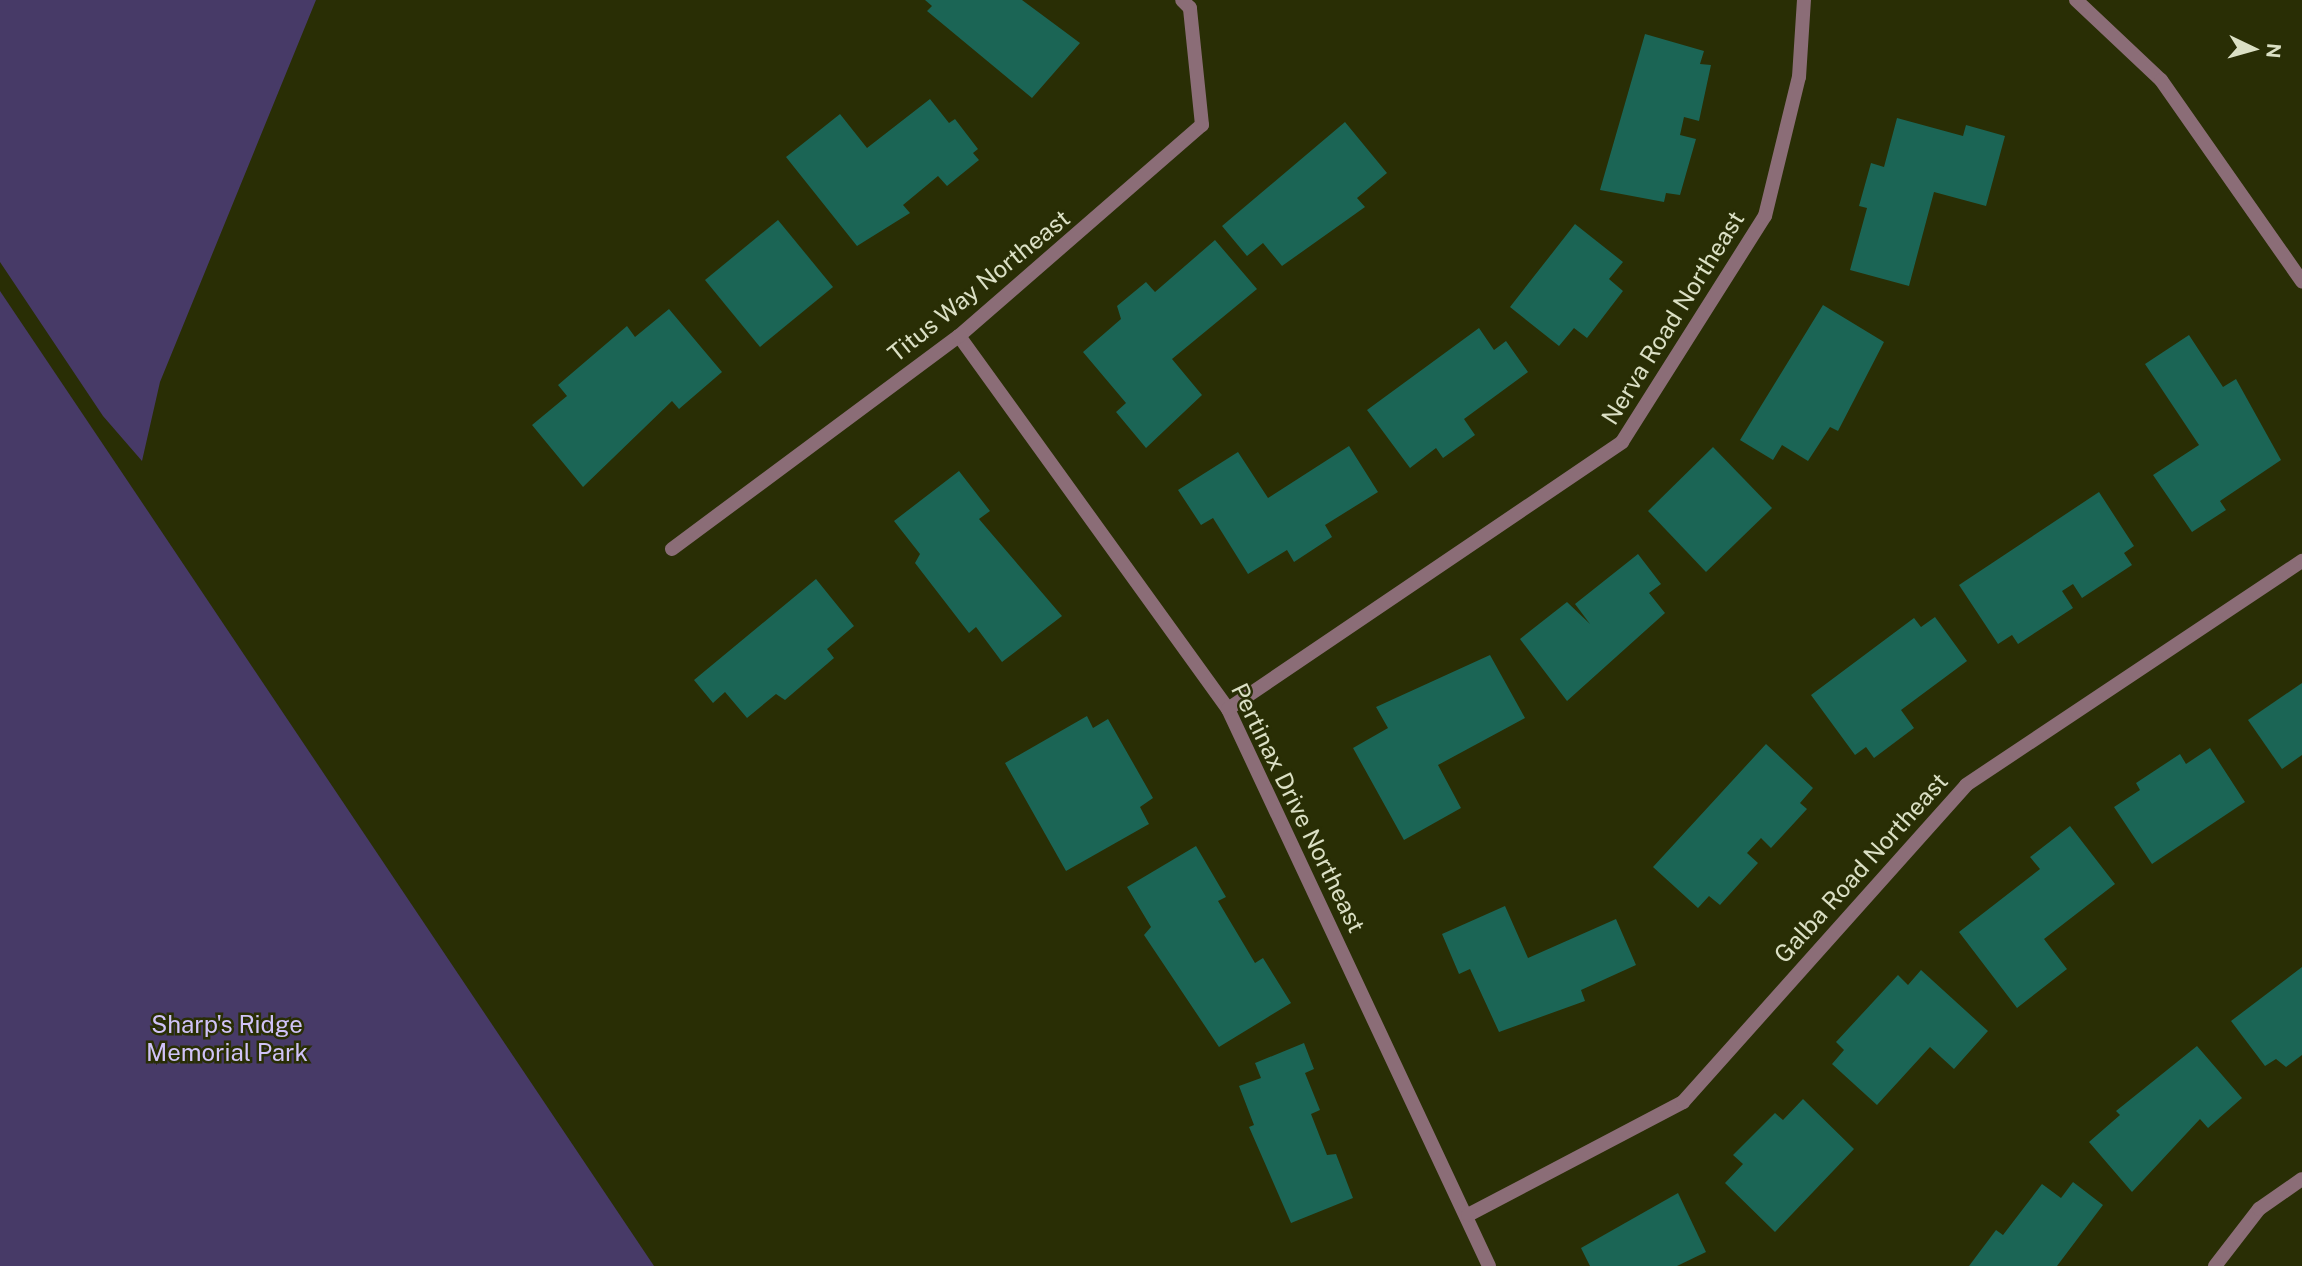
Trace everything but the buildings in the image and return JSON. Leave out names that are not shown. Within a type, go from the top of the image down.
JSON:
[{"type":"street","name":"Titus Way Northeast","points":[[672,549],[959,336],[1202,125],[1190,8],[1182,0]]},
{"type":"street","name":"Nerva Road Northeast","points":[[1228,709],[1622,442],[1765,216],[1799,77],[1804,0]]},
{"type":"street","points":[[2077,0],[2161,80],[2302,281]]},
{"type":"street","name":"Pertinax Drive Northeast","points":[[959,336],[1228,709],[1468,1215],[1489,1266]]},
{"type":"street","name":"Galba Road Northeast","points":[[1468,1215],[1683,1102],[1966,785],[2302,561]]},
{"type":"street","points":[[2215,1266],[2259,1209],[2302,1180]]},
{"type":"green space","points":[[0,0],[316,0],[160,382],[142,461],[103,416],[0,262]]},
{"type":"green space","name":"Sharp's Ridge Memorial Park","points":[[0,291],[135,492],[654,1266],[0,1266]]}]
